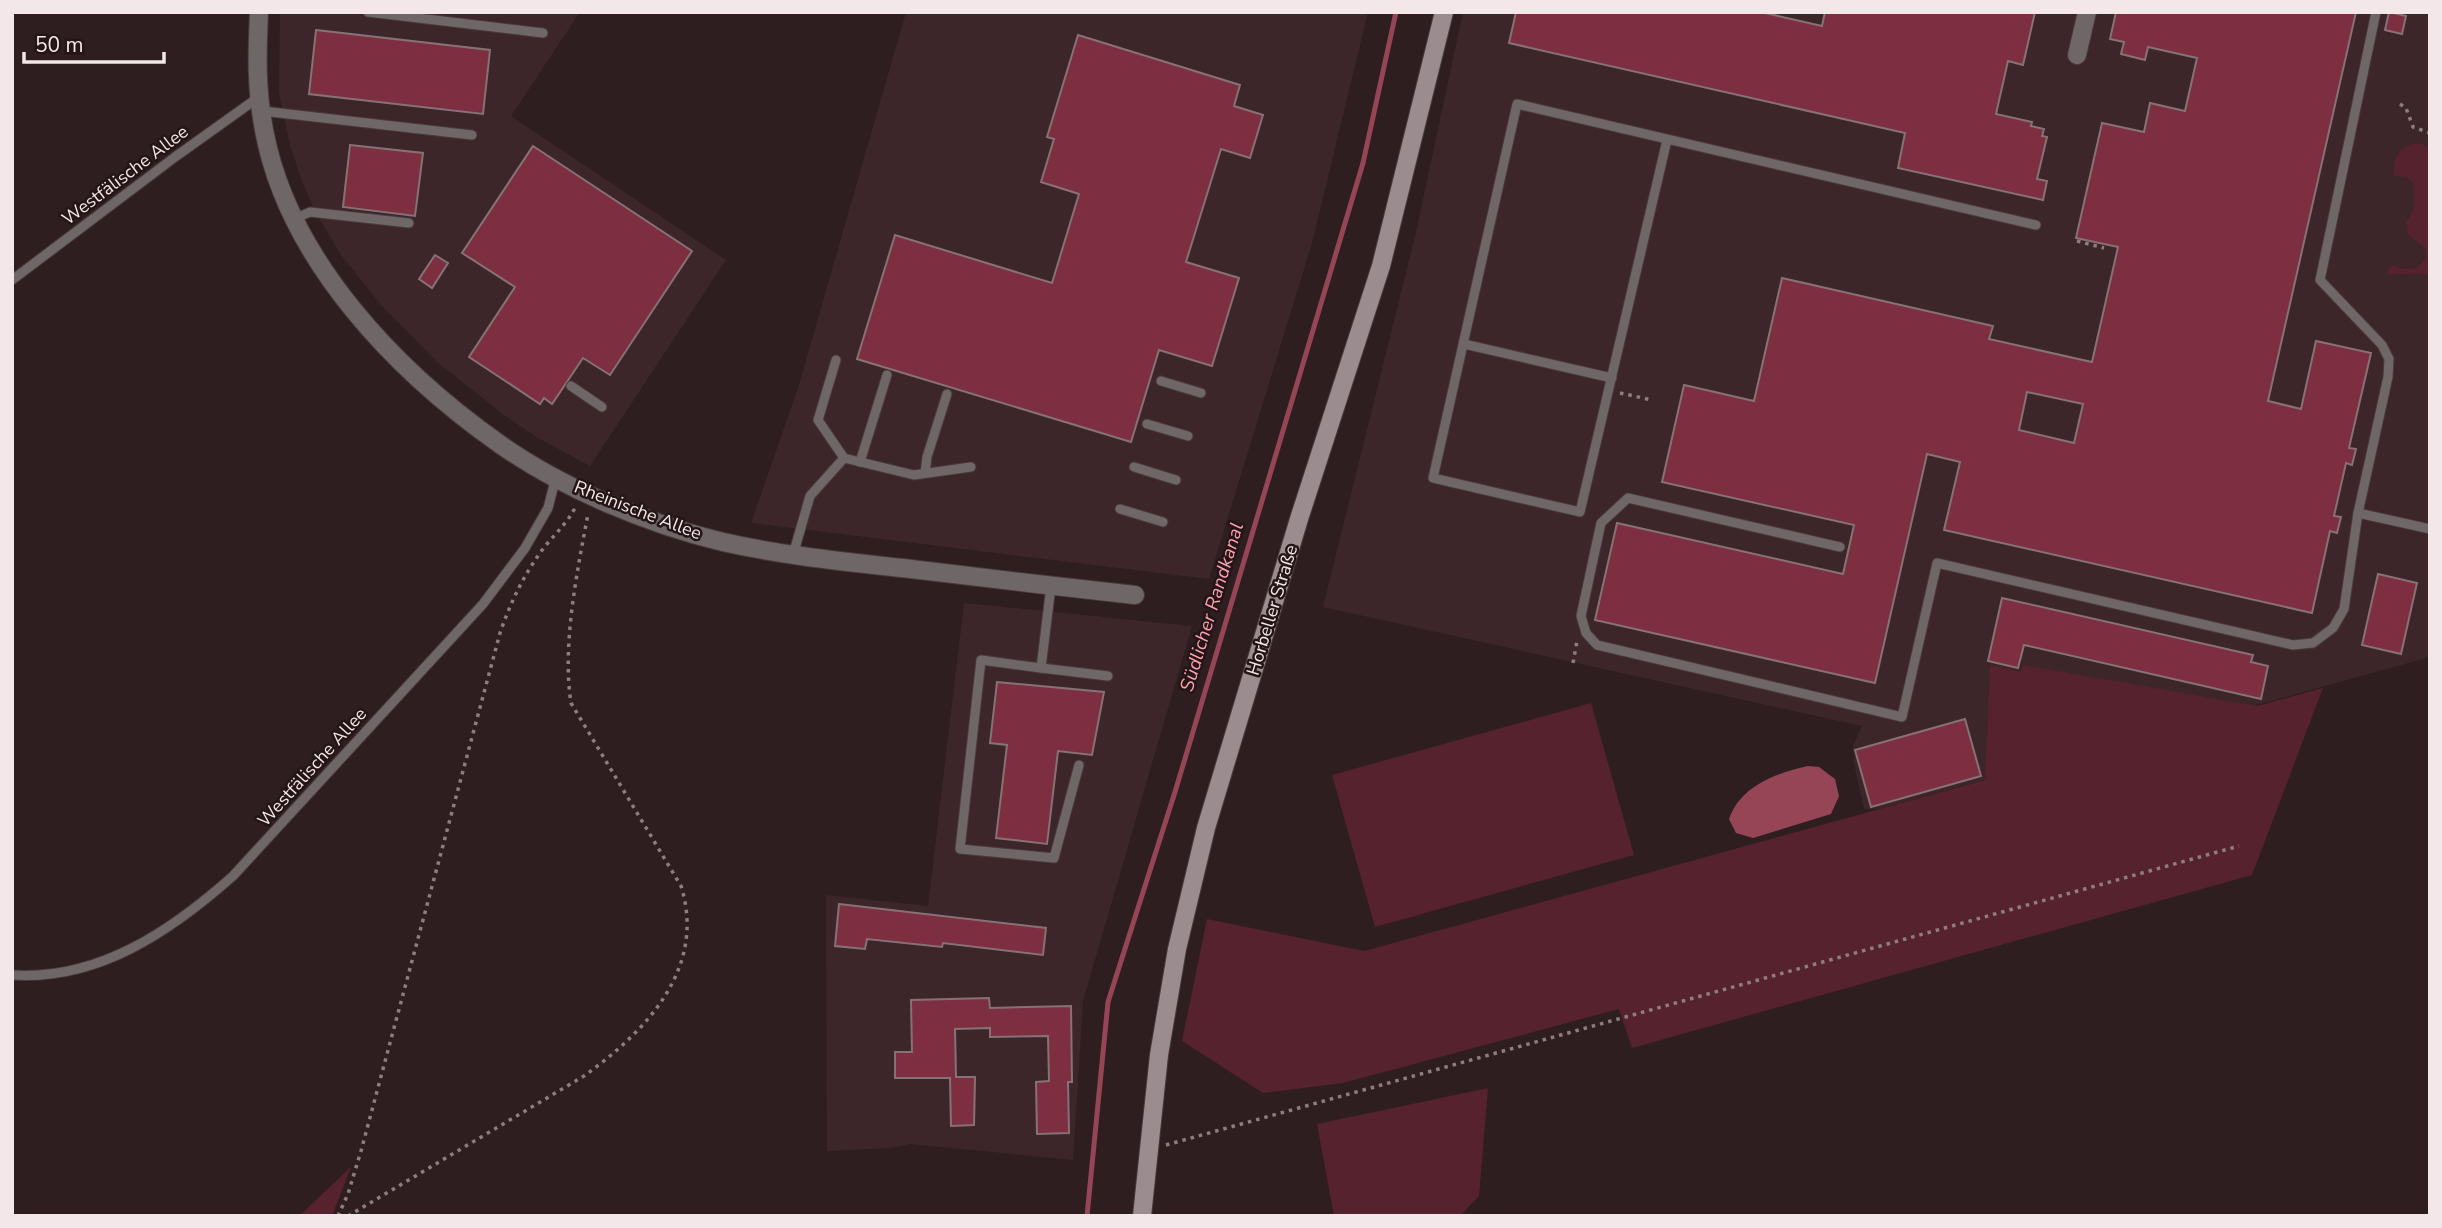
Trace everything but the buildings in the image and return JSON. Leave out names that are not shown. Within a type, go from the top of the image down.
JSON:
[{"type":"main road","name":"Horbeller Straße","points":[[1142,1216],[1159,1055],[1177,949],[1206,828],[1299,519],[1381,266],[1444,12]]},
{"type":"street","name":"Rheinische Allee","points":[[259,12],[256,78],[264,132],[276,173],[309,250],[334,285],[406,366],[503,446],[587,493],[689,532],[722,541],[793,555],[1135,595]]},
{"type":"street","points":[[2077,55],[2087,12]]},
{"type":"lane","points":[[368,12],[542,33]]},
{"type":"lane","points":[[1840,547],[1628,498],[1601,523],[1581,616],[1587,633],[1597,645],[1902,717],[1937,563],[2292,645],[2313,643],[2333,628],[2344,609],[2358,513],[2388,377],[2389,359],[2382,345],[2320,280],[2376,12]]},
{"type":"lane","points":[[1667,140],[1580,512],[1433,478],[1517,104],[2036,225]]},
{"type":"lane","points":[[260,105],[271,112],[472,135]]},
{"type":"lane","name":"Westfälische Allee","points":[[12,280],[175,157],[260,105]]},
{"type":"lane","points":[[294,219],[310,212],[409,223]]},
{"type":"lane","points":[[1464,344],[1612,378]]},
{"type":"lane","points":[[836,359],[818,420],[844,458],[914,475],[971,467]]},
{"type":"lane","points":[[860,462],[887,375]]},
{"type":"lane","points":[[1161,381],[1200,393]]},
{"type":"lane","points":[[570,386],[602,407]]},
{"type":"lane","points":[[925,474],[927,457],[947,394]]},
{"type":"lane","points":[[1147,424],[1188,436]]},
{"type":"lane","points":[[793,555],[810,496],[844,458]]},
{"type":"lane","points":[[1134,467],[1177,480]]},
{"type":"lane","name":"Westfälische Allee","points":[[12,975],[33,976],[79,970],[116,957],[180,919],[233,876],[483,604],[525,548],[548,508],[556,478]]},
{"type":"lane","points":[[1120,509],[1163,522]]},
{"type":"lane","points":[[2358,513],[2430,529]]},
{"type":"lane","points":[[1041,668],[1051,586]]},
{"type":"lane","points":[[1079,765],[1054,858],[960,849],[981,660],[1108,676]]},
{"type":"path","points":[[2400,104],[2406,108],[2413,127],[2430,133]]},
{"type":"path","points":[[2077,242],[2104,248]]},
{"type":"path","points":[[1609,390],[1652,400]]},
{"type":"path","points":[[339,1216],[361,1151],[500,633],[511,601],[524,577],[587,493]]},
{"type":"path","points":[[348,1216],[584,1076],[616,1052],[655,1012],[682,957],[688,933],[688,916],[681,886],[570,703],[567,680],[570,636],[587,493]]},
{"type":"path","points":[[1148,1150],[2239,846]]},
{"type":"shaded area","points":[[280,12],[580,12],[511,116],[726,260],[590,466],[538,438],[504,415],[437,362],[382,306],[341,255],[317,215],[290,145],[279,92]]},
{"type":"shaded area","points":[[906,12],[1368,12],[1312,243],[1209,579],[751,523],[799,385]]},
{"type":"shaded area","points":[[1463,12],[2430,12],[2430,657],[1879,809],[1864,809],[1853,746],[1862,726],[1323,607],[1416,232]]},
{"type":"shaded area","points":[[2419,143],[2430,148],[2430,276],[2388,274],[2390,265],[2404,269],[2416,268],[2426,259],[2425,249],[2408,234],[2406,221],[2412,213],[2414,184],[2407,177],[2394,176],[2396,158],[2402,149]]},
{"type":"shaded area","points":[[964,603],[1192,626],[1083,1001],[1073,1160],[910,1144],[891,1148],[827,1151],[826,895],[928,906]]},
{"type":"shaded area","points":[[1990,665],[2021,672],[2023,665],[2257,706],[2323,688],[2252,875],[1632,1048],[1619,1009],[1343,1083],[1263,1093],[1182,1041],[1207,919],[1364,951],[1985,780]]},
{"type":"shaded area","points":[[1591,703],[1634,855],[1375,927],[1332,775]]},
{"type":"shaded area","points":[[1808,766],[1819,767],[1835,779],[1839,796],[1831,814],[1753,838],[1736,833],[1729,819],[1741,798],[1772,777]]},
{"type":"shaded area","points":[[1488,1088],[1479,1196],[1460,1216],[1334,1216],[1317,1124]]},
{"type":"shaded area","points":[[351,1167],[332,1216],[299,1216]]},
{"type":"waterway","name":"Südlicher Randkanal","points":[[1087,1216],[1108,1002],[1175,792],[1363,163],[1396,12]]}]
